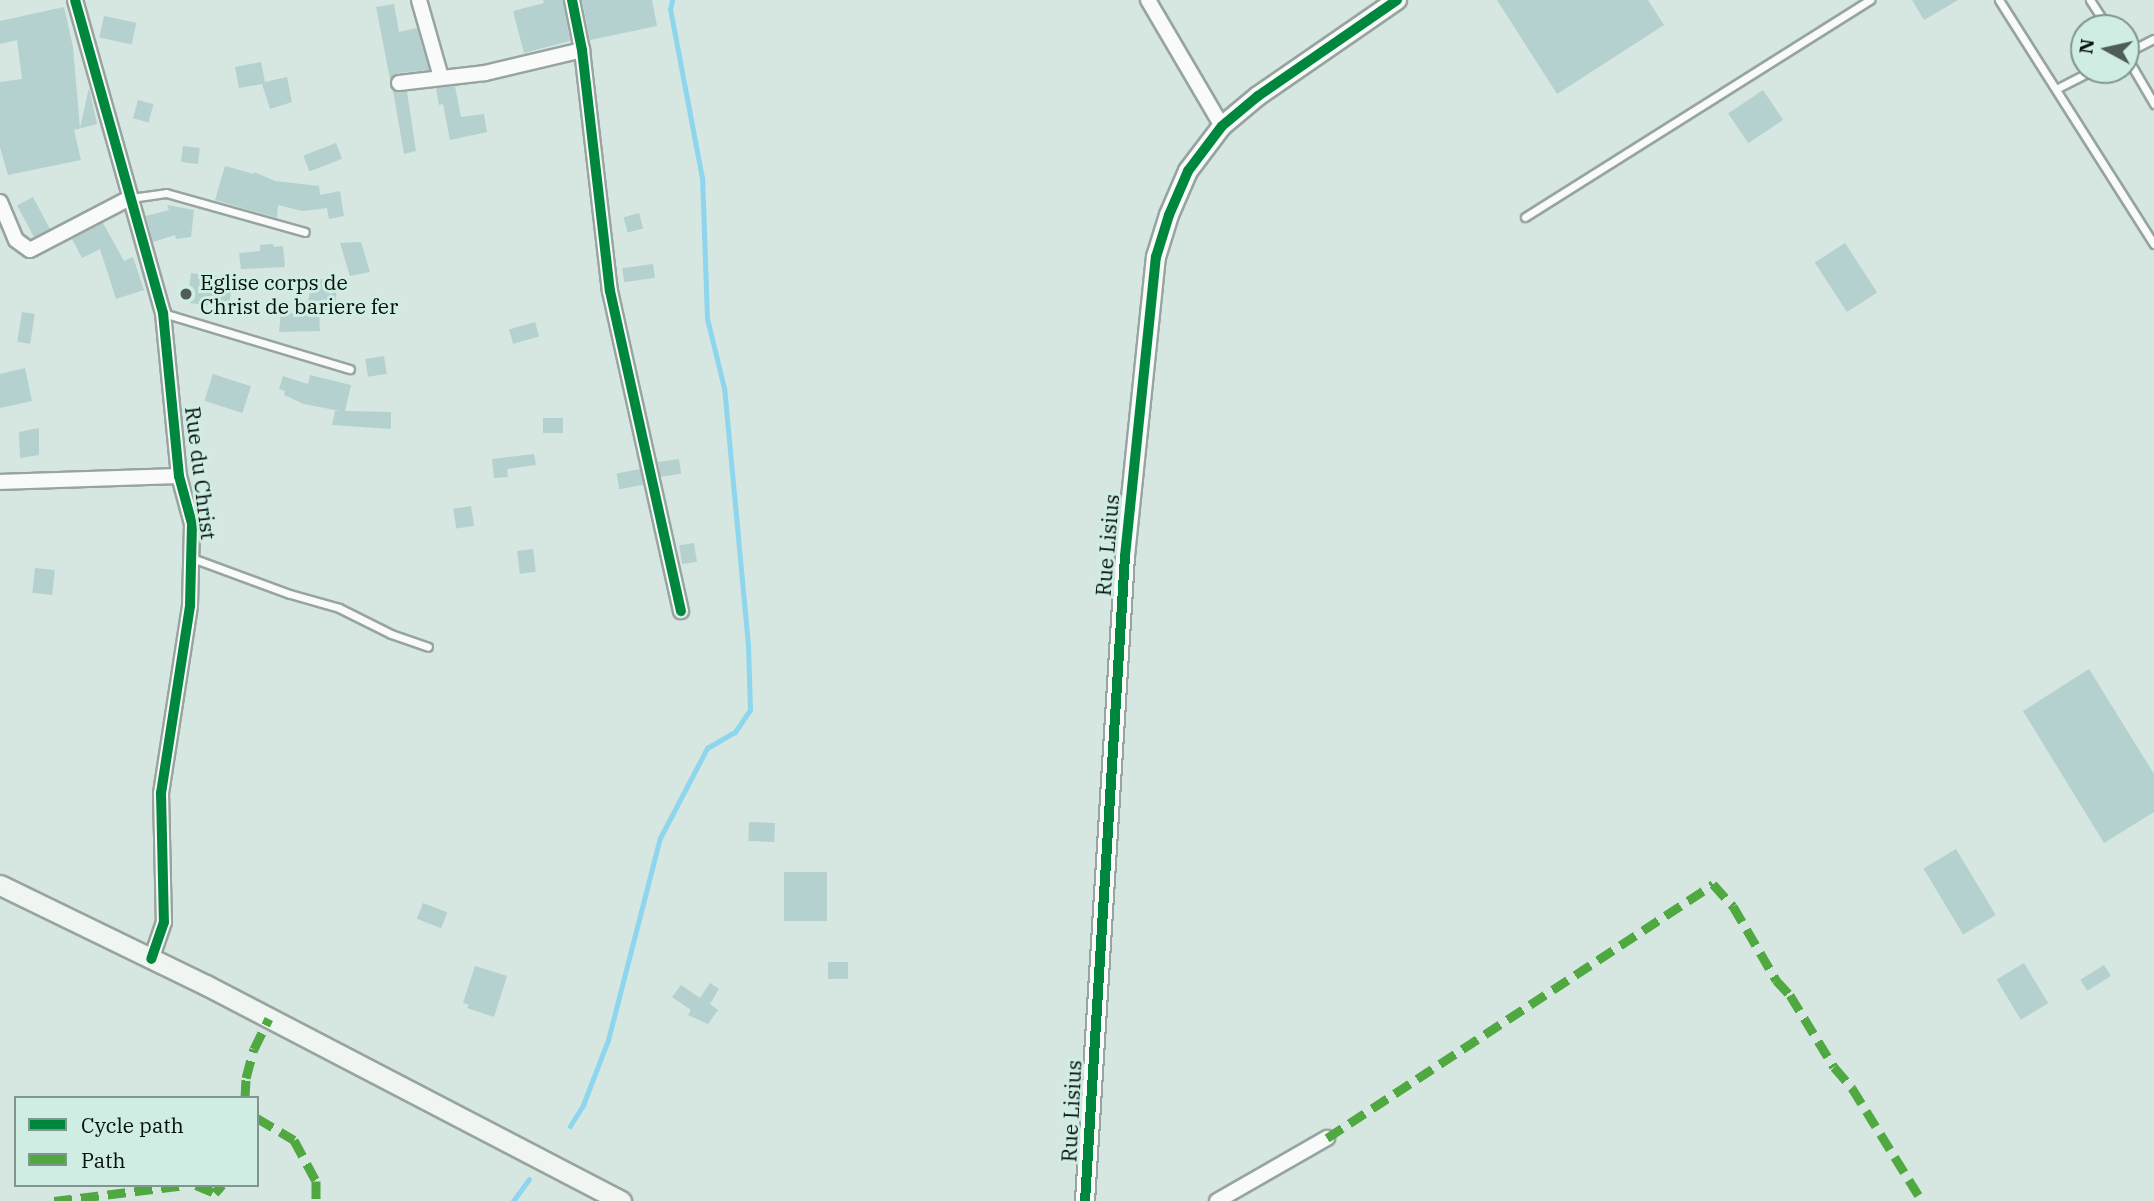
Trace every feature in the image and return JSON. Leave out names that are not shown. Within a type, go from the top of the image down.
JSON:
[{"type":"main road","points":[[0,885],[151,958],[621,1201]]},
{"type":"street","name":"Rue du Christ","points":[[75,0],[163,313],[178,476],[192,524],[190,606],[161,793],[164,922],[151,958]]},
{"type":"street","points":[[419,0],[441,77]]},
{"type":"street","points":[[572,0],[582,50],[610,291],[681,611]]},
{"type":"street","points":[[1148,0],[1222,126]]},
{"type":"street","name":"Rue Lisius","points":[[1086,1201],[1125,556],[1156,257],[1168,215],[1188,171],[1222,126],[1258,96],[1397,0]]},
{"type":"street","points":[[399,83],[485,73],[582,50]]},
{"type":"street","points":[[0,202],[16,240],[30,250],[130,198]]},
{"type":"street","points":[[0,482],[178,476]]},
{"type":"street","points":[[1217,1201],[1327,1138]]},
{"type":"lane","points":[[1525,217],[1870,0]]},
{"type":"lane","points":[[1999,0],[2154,244]]},
{"type":"lane","points":[[2140,79],[2154,104]]},
{"type":"lane","points":[[2056,89],[2070,82]]},
{"type":"lane","points":[[130,198],[166,193],[304,232]]},
{"type":"lane","points":[[163,313],[350,369]]},
{"type":"lane","points":[[192,558],[290,594],[339,608],[391,634],[428,647]]},
{"type":"building","points":[[543,0],[563,0],[570,41],[524,53],[513,11],[544,3]]},
{"type":"building","points":[[582,0],[652,0],[657,26],[590,40]]},
{"type":"building","points":[[1497,0],[1648,0],[1664,25],[1557,94]]},
{"type":"building","points":[[1912,0],[1958,0],[1924,20]]},
{"type":"building","points":[[394,4],[399,32],[417,28],[429,70],[398,73],[390,79],[376,7]]},
{"type":"building","points":[[64,7],[73,47],[80,128],[89,88],[97,124],[74,130],[81,160],[8,175],[0,147],[0,82],[22,79],[17,40],[0,44],[0,21]]},
{"type":"building","points":[[104,16],[136,23],[132,44],[99,38]]},
{"type":"building","points":[[261,62],[265,82],[287,77],[292,102],[270,109],[262,84],[239,88],[235,67]]},
{"type":"building","points":[[455,86],[461,117],[484,114],[487,132],[450,140],[443,104],[439,105],[436,88]]},
{"type":"building","points":[[393,90],[407,92],[416,151],[404,154]]},
{"type":"building","points":[[1763,90],[1783,120],[1748,143],[1728,113]]},
{"type":"building","points":[[138,100],[153,104],[149,122],[133,118]]},
{"type":"building","points":[[336,143],[342,159],[309,171],[303,156]]},
{"type":"building","points":[[183,146],[200,148],[198,164],[181,162]]},
{"type":"building","points":[[225,166],[254,172],[275,181],[319,186],[320,195],[340,191],[344,216],[329,219],[327,208],[302,211],[278,205],[277,218],[215,200]]},
{"type":"building","points":[[33,197],[50,229],[34,237],[17,205]]},
{"type":"building","points":[[167,205],[194,210],[191,237],[176,239],[175,235],[153,242],[146,216],[169,210]]},
{"type":"building","points":[[639,213],[643,228],[628,233],[624,217]]},
{"type":"building","points":[[103,223],[124,261],[133,257],[144,290],[116,299],[100,249],[82,258],[72,239]]},
{"type":"building","points":[[361,242],[370,272],[350,276],[340,243]]},
{"type":"building","points":[[1845,243],[1877,292],[1847,312],[1815,263]]},
{"type":"building","points":[[273,244],[274,247],[283,246],[285,267],[241,269],[239,253],[260,251],[260,245]]},
{"type":"building","points":[[653,264],[655,278],[624,282],[622,268]]},
{"type":"building","points":[[191,273],[233,278],[229,308],[187,303]]},
{"type":"building","points":[[312,278],[337,281],[335,313],[319,310],[320,331],[279,332],[281,312],[306,315]]},
{"type":"building","points":[[22,312],[35,314],[30,344],[17,342]]},
{"type":"building","points":[[535,322],[539,336],[513,344],[509,329]]},
{"type":"building","points":[[384,356],[387,374],[368,377],[365,359]]},
{"type":"building","points":[[25,368],[32,401],[0,408],[0,374]]},
{"type":"building","points":[[213,374],[251,386],[242,413],[204,401]]},
{"type":"building","points":[[310,375],[351,385],[345,411],[391,412],[391,429],[332,425],[335,411],[340,411],[304,404],[284,395],[285,391],[279,389],[283,376],[308,384]]},
{"type":"building","points":[[543,418],[563,418],[563,433],[543,433]]},
{"type":"building","points":[[39,428],[39,455],[20,458],[19,432]]},
{"type":"building","points":[[534,454],[536,465],[507,469],[508,477],[494,478],[492,459]]},
{"type":"building","points":[[679,459],[681,474],[660,477],[658,462]]},
{"type":"building","points":[[640,469],[643,485],[619,489],[616,474]]},
{"type":"building","points":[[471,506],[474,526],[456,529],[453,509]]},
{"type":"building","points":[[694,543],[697,562],[682,564],[679,545]]},
{"type":"building","points":[[533,549],[536,572],[520,574],[517,551]]},
{"type":"building","points":[[35,568],[55,570],[52,595],[32,593]]},
{"type":"building","points":[[2089,669],[2154,774],[2154,812],[2104,843],[2023,711]]},
{"type":"building","points":[[749,822],[775,823],[774,842],[748,841]]},
{"type":"building","points":[[1956,849],[1996,915],[1963,935],[1923,869]]},
{"type":"building","points":[[784,872],[827,872],[827,921],[784,921]]},
{"type":"building","points":[[423,903],[447,912],[441,928],[417,919]]},
{"type":"building","points":[[828,962],[848,962],[848,979],[828,979]]},
{"type":"building","points":[[2024,963],[2048,1003],[2021,1020],[1997,979]]},
{"type":"building","points":[[2104,965],[2111,976],[2087,991],[2080,980]]},
{"type":"building","points":[[475,966],[507,976],[494,1017],[467,1008],[469,1005],[463,1003]]},
{"type":"building","points":[[710,983],[719,989],[710,1004],[718,1010],[708,1024],[688,1015],[691,1010],[672,997],[681,985],[700,998]]},
{"type":"waterway","points":[[570,1126],[583,1105],[608,1040],[660,838],[707,748],[735,732],[750,710],[748,645],[724,388],[707,318],[702,178],[670,9],[672,0]]},
{"type":"waterway","points":[[513,1201],[529,1179]]},
{"type":"marked path","points":[[1327,1138],[1713,884],[1733,906],[1776,980],[1790,995],[1834,1067],[1852,1088],[1922,1201]]},
{"type":"marked path","points":[[245,1096],[246,1078],[254,1049],[269,1018]]},
{"type":"marked path","points":[[259,1119],[294,1140],[316,1181],[316,1201]]},
{"type":"marked path","points":[[54,1201],[170,1187]]},
{"type":"marked path","points":[[201,1187],[215,1193],[220,1187]]},
{"type":"cycle path","points":[[75,0],[163,313],[179,476],[192,524],[190,606],[161,793],[164,922],[151,959]]},
{"type":"cycle path","points":[[572,0],[582,50],[610,291],[681,611]]},
{"type":"cycle path","points":[[1085,1201],[1125,556],[1156,257],[1169,215],[1188,171],[1222,126],[1258,96],[1397,0]]},
{"type":"place","name":"Eglise corps de Christ de bariere fer","points":[[186,294]]}]
